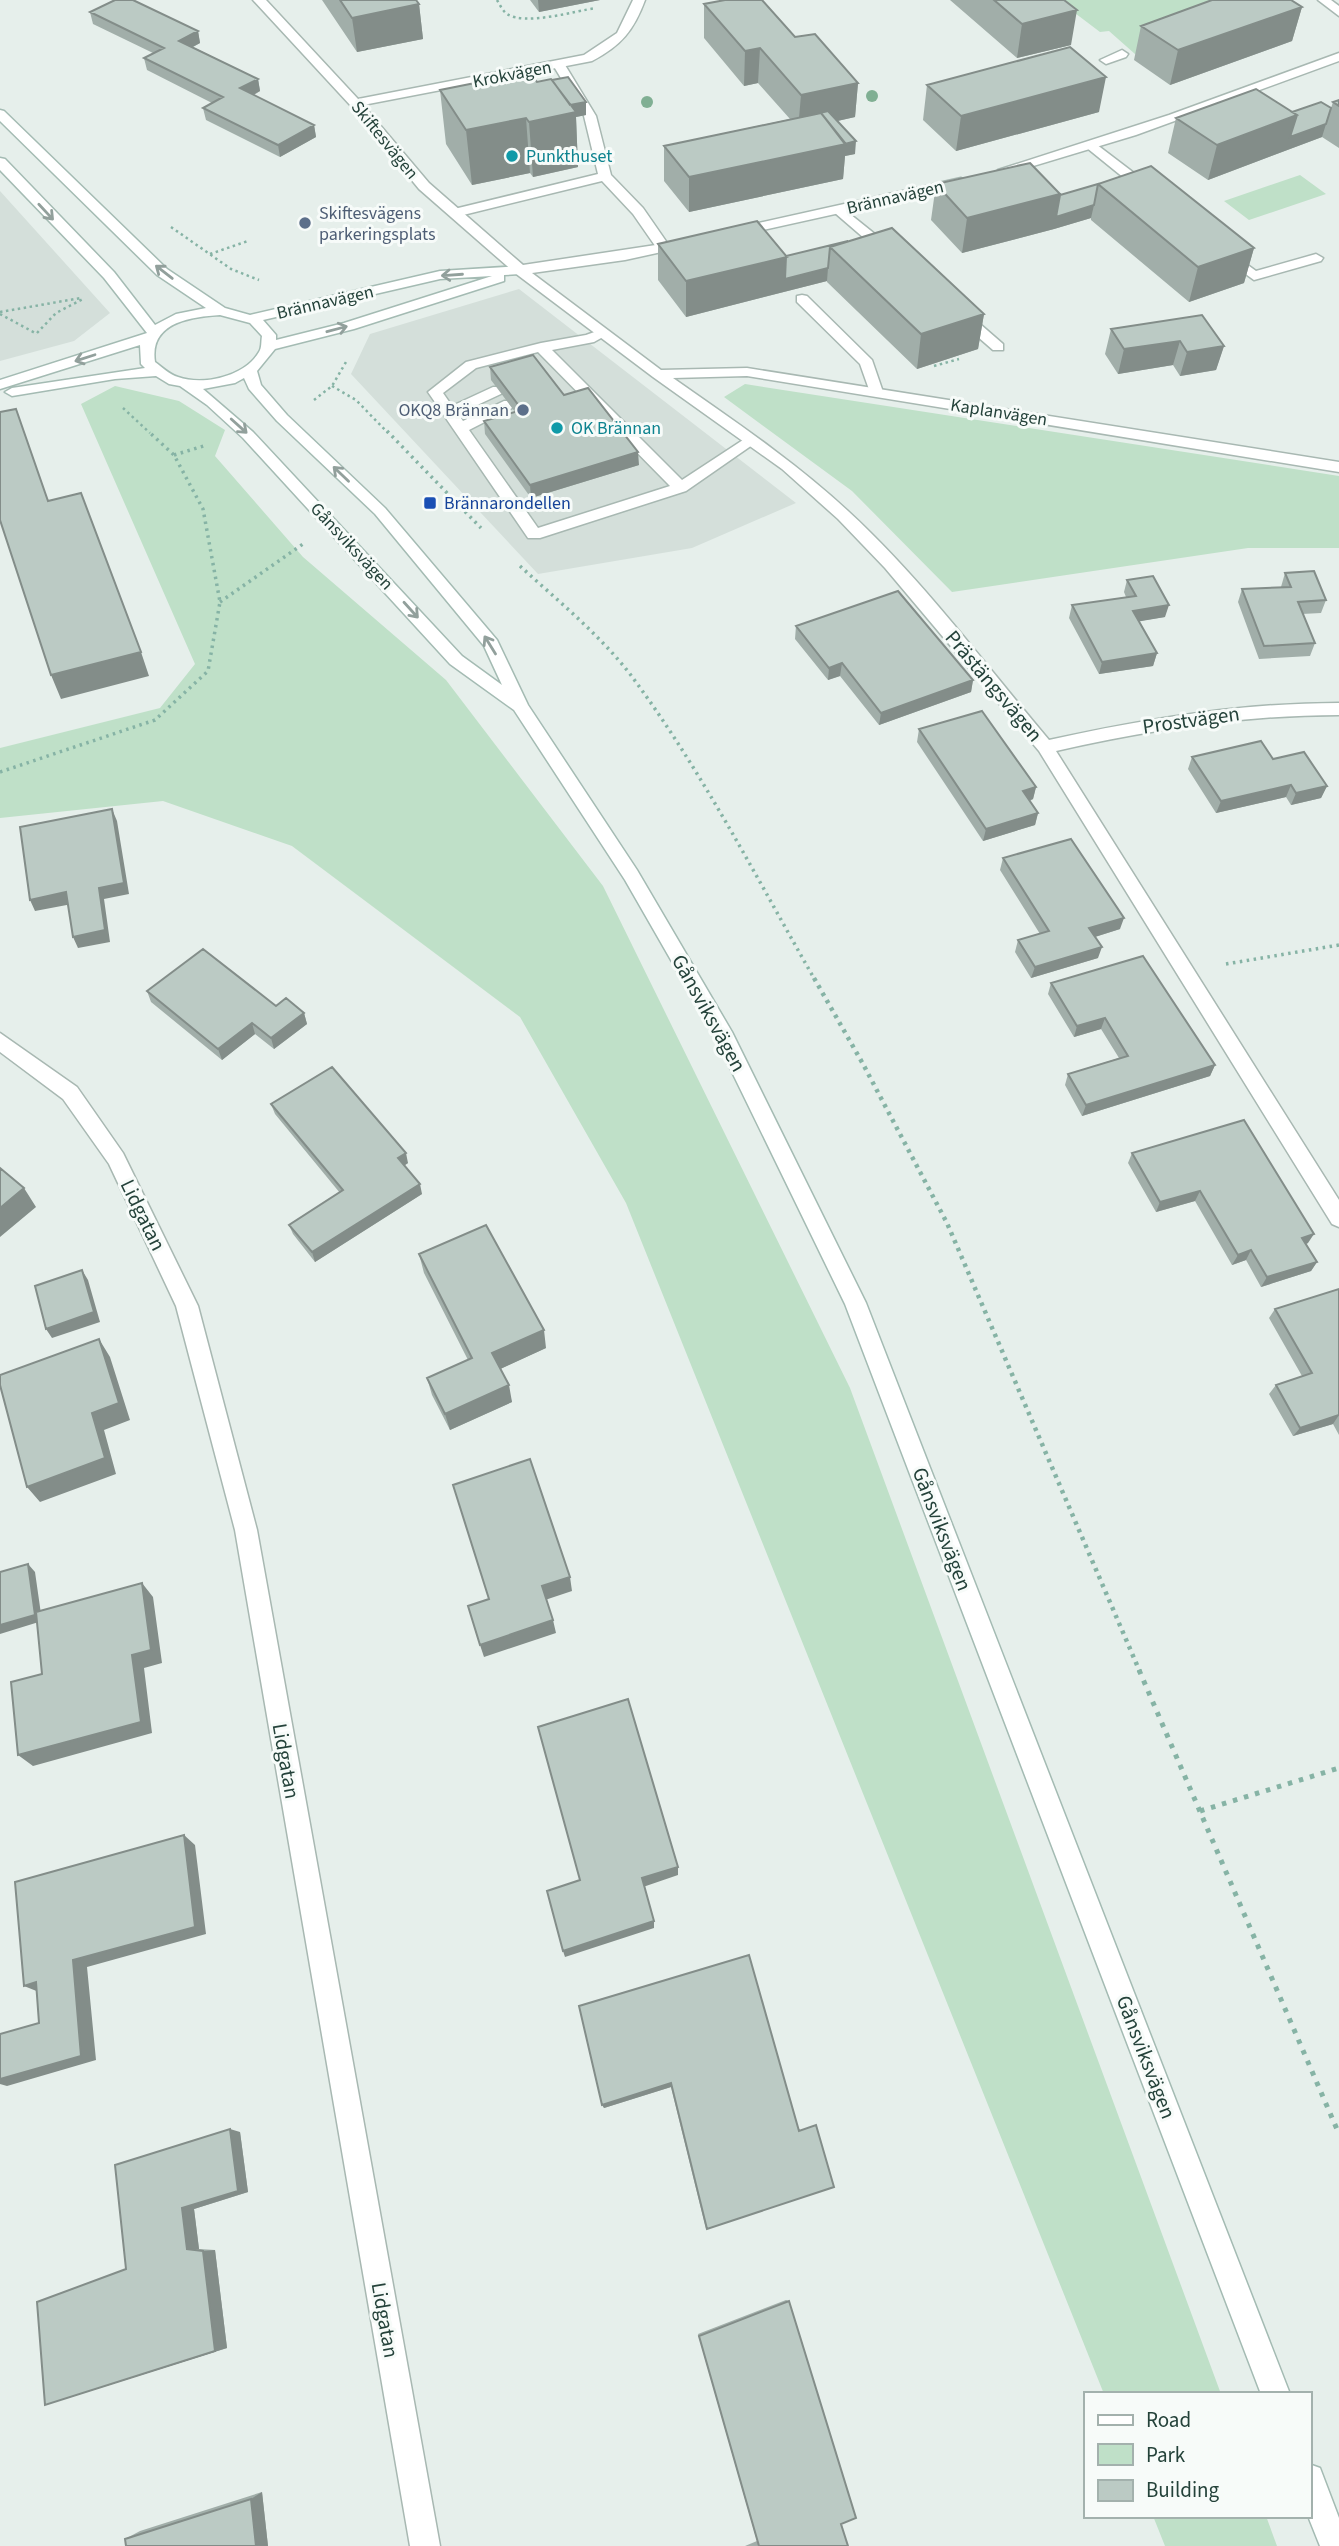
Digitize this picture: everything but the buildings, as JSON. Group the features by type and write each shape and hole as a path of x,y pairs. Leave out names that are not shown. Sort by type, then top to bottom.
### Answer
{"street":[{"name":"Skiftesvägen","path":"259,0 355,103 417,180 520,270"},
{"path":"626,0 637,6"},
{"path":"1324,0 1339,12"},
{"name":"Krokvägen","path":"355,103 449,91 559,65 606,50 630,27 637,6"},
{"path":"1106,60 1122,54"},
{"path":"994,173 1092,145 1339,57"},
{"path":"559,65 590,116 605,176 638,211 663,247"},
{"path":"0,114 162,272 220,311"},
{"path":"1092,145 1157,197"},
{"path":"0,162 109,275 152,335"},
{"path":"455,213 605,176"},
{"name":"Brännavägen","path":"254,318 440,275 520,270 663,247 970,180"},
{"path":"840,210 903,265"},
{"path":"1211,241 1254,276 1316,258"},
{"name":"Brännavägen","path":"271,346 453,295 520,270"},
{"name":"Prästängsvägen","path":"520,270 658,374 787,466 891,564 1045,747 1339,1218"},
{"path":"803,299 867,363 876,392"},
{"path":"945,301 998,347"},
{"path":"0,385 152,335 166,323 183,316 220,311 254,318 270,335 271,346 260,364 250,372 219,383 186,384 155,372 116,375 0,394"},
{"path":"603,332 589,339 541,347 471,365 435,393 534,534 681,488 751,441"},
{"path":"152,335 145,355 155,372"},
{"path":"541,347 681,488"},
{"name":"Gånsviksvägen","path":"250,372 254,386 275,410 380,511 491,644 520,706 631,875 722,1032 855,1303 1275,2392"},
{"name":"Kaplanvägen","path":"658,374 747,372 1339,467"},
{"path":"552,378 573,378"},
{"name":"Gånsviksvägen","path":"186,384 212,402 248,435 456,660 520,706"},
{"path":"449,413 498,390"},
{"path":"564,392 587,392"},
{"path":"460,428 509,404"},
{"name":"Prostvägen","path":"1045,747 1169,720 1215,714 1339,709"},
{"name":"Lidgatan","path":"0,1041 70,1093 116,1159 187,1306 246,1530 425,2546"},
{"path":"1311,2484 1335,2546"}],"path":[{"path":"497,0 504,11 513,17 529,18 603,7"},
{"path":"248,241 211,254 231,269 254,280 266,281"},
{"path":"88,296 55,313 37,333 0,313 88,296"},
{"path":"332,386 356,400 483,530"},
{"path":"0,772 155,720 208,671 220,602 203,509 174,455 116,402"},
{"path":"220,602 303,544 295,534"},
{"path":"513,559 579,620 629,673 696,773 863,1064 947,1223 1148,1696 1339,2134"},
{"path":"1185,971 1339,945"},
{"path":"1200,1811 1339,1768"}],"shaded area":[{"path":"0,191 110,313 74,341 0,361"},
{"path":"519,289 796,503 692,548 538,574 351,374 370,334"}],"green space":[{"path":"1213,0 1240,17 1135,54 1109,31 1100,32 1059,1"},
{"path":"1300,175 1326,194 1249,220 1224,201"},
{"path":"745,384 1339,476 1339,548 1248,548 952,592 852,491 724,397"},
{"path":"115,386 179,401 225,430 215,456 303,557 446,680 603,886 850,1388 1220,2392 1103,2392 626,1203 520,1017 292,846 163,801 0,818 0,748 160,708 195,664 81,404"},
{"path":"1154,2518 1267,2518 1277,2546 1165,2546"}],"place":[{"name":"Punkthuset","path":"512,156"},
{"name":"Skiftesvägens parkeringsplats","path":"305,223"},
{"name":"OKQ8 Brännan","path":"523,410"},
{"name":"OK Brännan","path":"557,428"},
{"name":"Brännarondellen","path":"430,503"}]}
